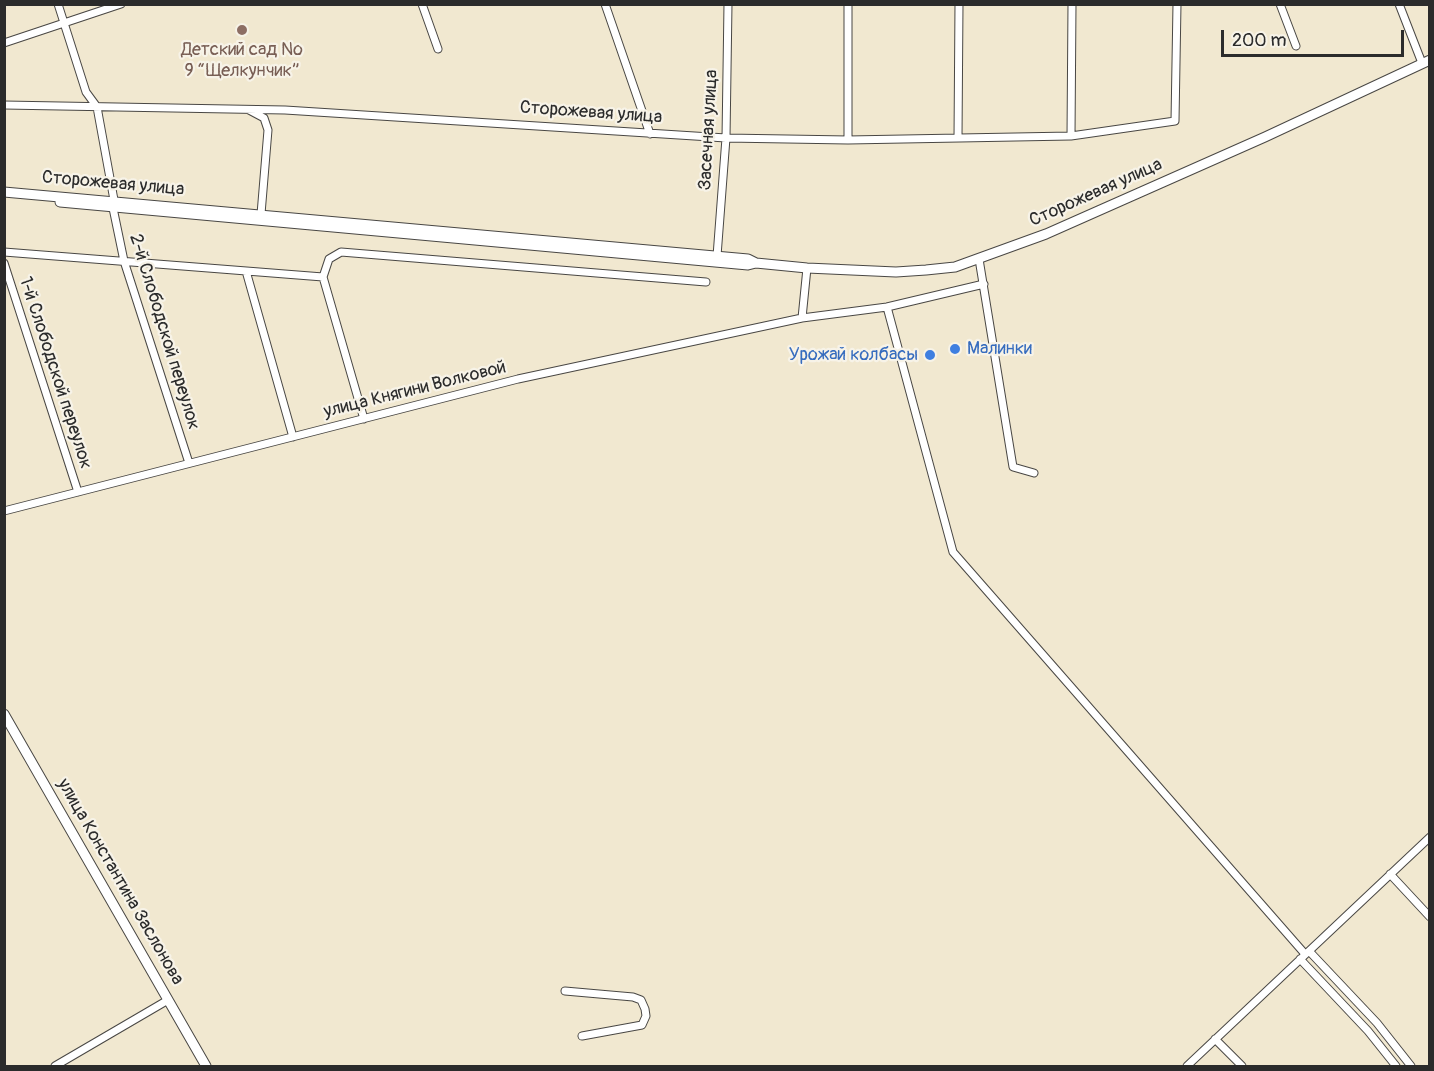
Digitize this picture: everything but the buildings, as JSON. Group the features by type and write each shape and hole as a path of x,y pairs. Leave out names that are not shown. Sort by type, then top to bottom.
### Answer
{"main road":[{"name":"Сторожевая улица","path":"4,192 748,265 756,263 896,272 955,267 1046,234 1265,138 1426,62"},
{"name":"Сторожевая улица","path":"4,197 261,214 748,259 756,263"},
{"name":"улица Константина Заслонова","path":"4,714 206,1066"}],"street":[{"name":"2-й Слободской переулок","path":"58,4 86,92 97,107 124,261 189,464"},
{"path":"4,43 121,4"},
{"path":"422,4 438,49"},
{"path":"605,4 650,134"},
{"name":"Засечная улица","path":"717,256 726,138 728,4"},
{"path":"848,4 848,140"},
{"path":"958,138 959,4"},
{"path":"1071,136 1072,4"},
{"name":"Сторожевая улица","path":"4,105 248,109 726,138 848,140 1071,136 1175,121 1177,4"},
{"path":"1280,4 1296,46"},
{"path":"1399,4 1426,62"},
{"path":"248,109 264,118 268,130 261,214"},
{"path":"4,252 323,277"},
{"path":"364,418 323,277 329,259 341,252 706,282"},
{"path":"979,259 1013,467 1034,473"},
{"name":"1-й Слободской переулок","path":"4,263 78,492"},
{"path":"802,318 807,268"},
{"path":"246,271 293,437"},
{"name":"улица Княгини Волковой","path":"4,510 518,379 802,318 887,307 984,284"},
{"path":"887,307 953,552 1305,954 1396,1066"},
{"path":"1187,1066 1430,837"},
{"path":"1390,874 1430,917"},
{"path":"1305,954 1377,1023 1411,1066"},
{"path":"565,991 633,997 640,1000 645,1009 646,1016 642,1025 582,1036"},
{"path":"55,1066 168,1000"},
{"path":"1215,1039 1242,1066"}],"place":[{"name":"Детский сад № 9 “Щелкунчик”","path":"242,30"},
{"name":"Малинки","path":"955,349"},
{"name":"Урожай колбасы","path":"930,355"}]}
